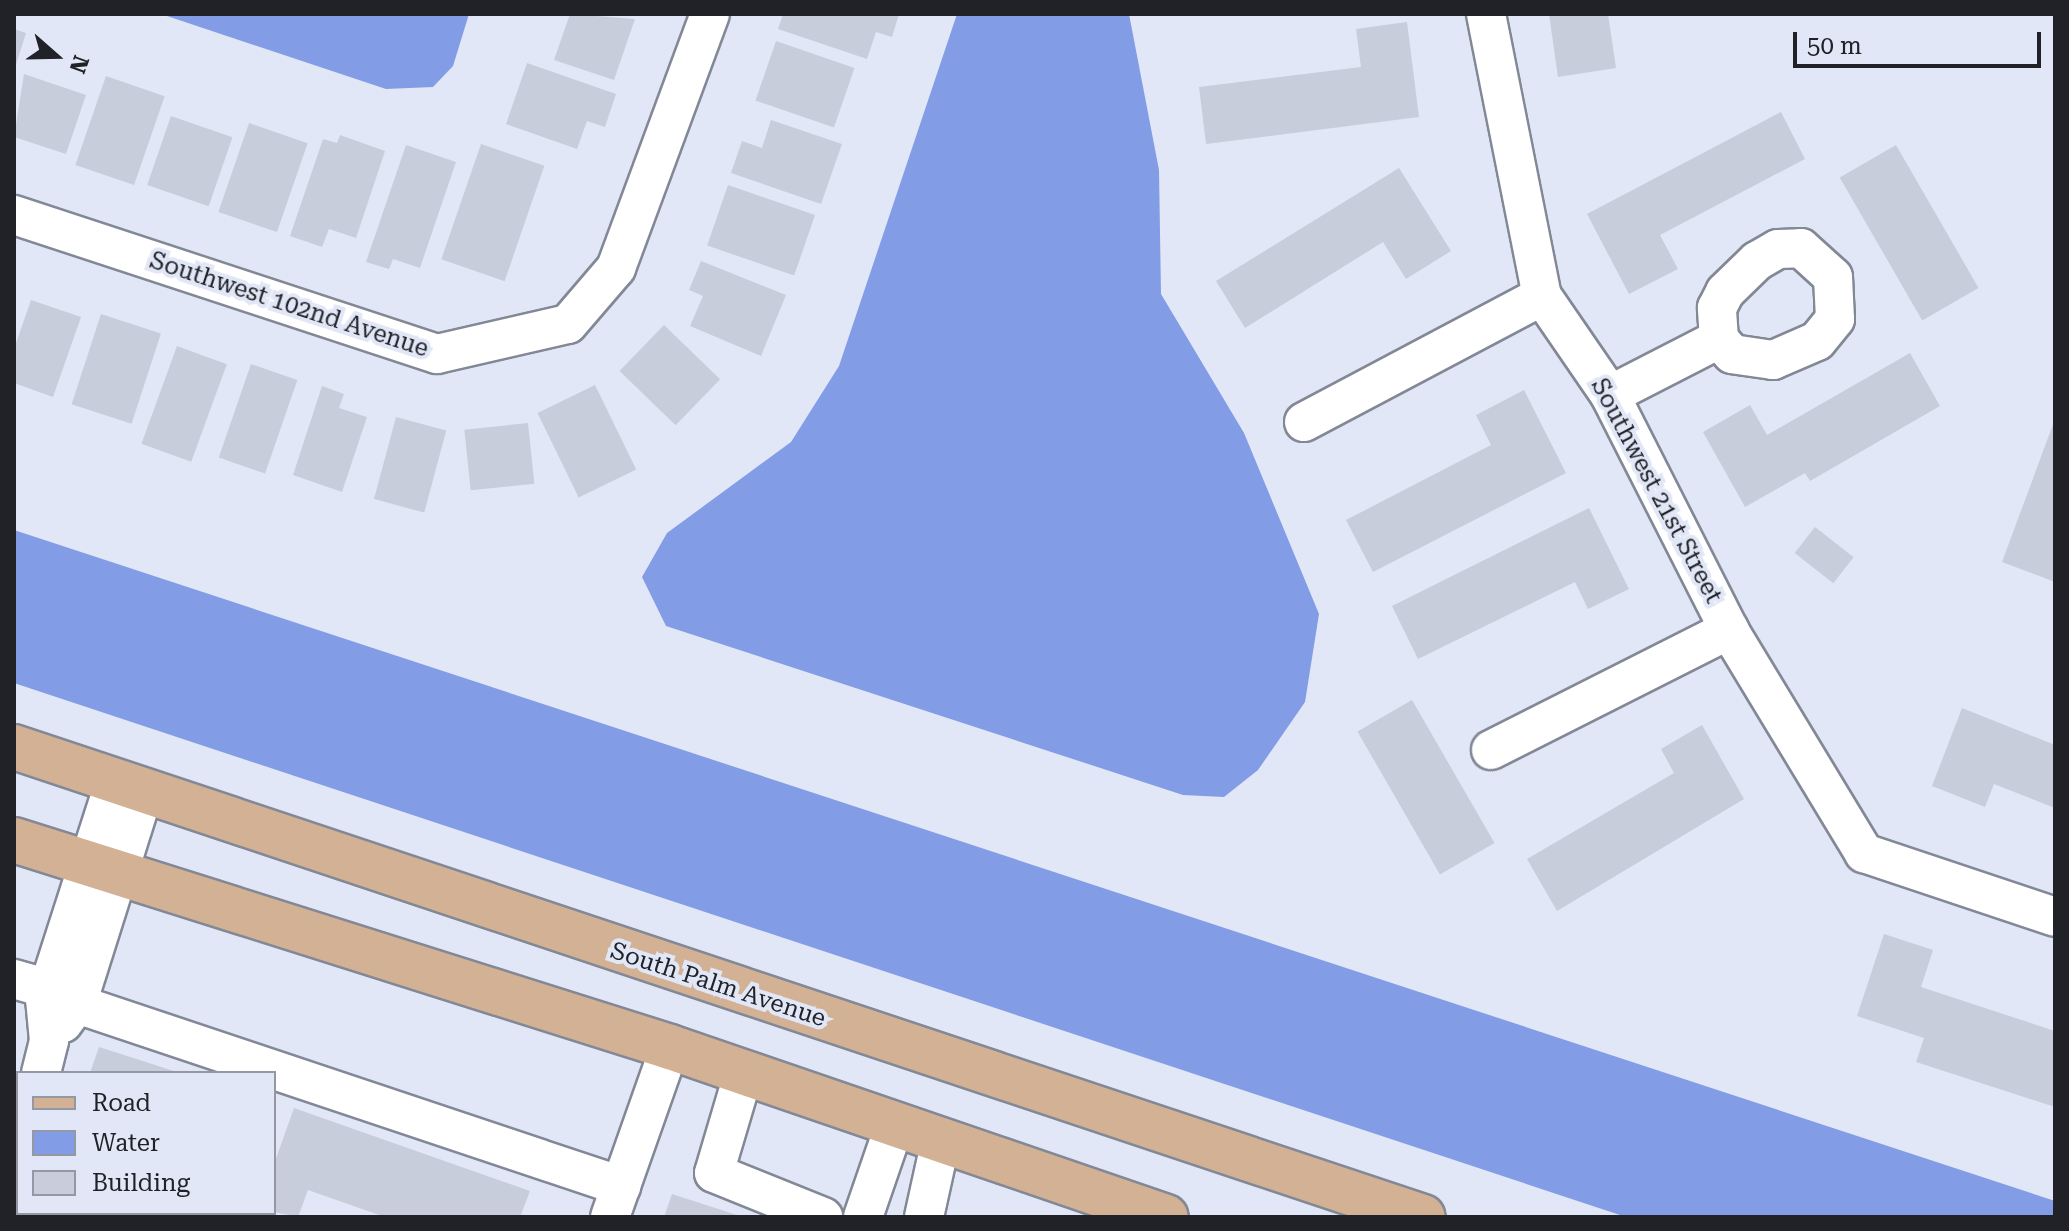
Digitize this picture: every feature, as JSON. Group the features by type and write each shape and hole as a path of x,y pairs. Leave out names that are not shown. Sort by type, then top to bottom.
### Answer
{"main road":[{"name":"South Palm Avenue","path":"14,747 1423,1217"},
{"path":"14,840 101,870 670,1047 941,1140 1099,1206 1166,1217"}],"street":[{"name":"Southwest 102nd Avenue","path":"14,215 437,354 568,324 616,268 710,14"},
{"name":"Southwest 21st Street","path":"1486,14 1542,296 1610,395 1729,630 1864,853 2055,917"},
{"path":"1304,422 1542,296"},
{"path":"1610,395 1719,339"},
{"path":"1491,750 1729,630"},
{"path":"45,1057 46,991 101,870 129,786"},
{"path":"46,991 263,1071"},
{"path":"276,1076 615,1201 670,1047"},
{"path":"744,1072 714,1173 823,1217"},
{"path":"863,1217 895,1124"},
{"path":"924,1217 941,1140"}],"water":[{"path":"161,14 469,14 453,66 433,87 386,89"},
{"path":"957,14 1129,14 1159,170 1161,294 1244,433 1319,614 1305,702 1258,770 1224,797 1183,795 666,626 642,577 667,533 791,442 839,366"},
{"path":"14,530 2055,1201 2055,1217 1626,1217 14,683"}],"building":[{"path":"570,14 635,19 614,80 554,60"},
{"path":"783,14 899,14 892,37 876,32 867,59 778,29"},
{"path":"1549,14 1608,14 1616,68 1558,77"},
{"path":"1407,22 1419,117 1206,144 1199,87 1361,67 1356,29"},
{"path":"14,29 26,33 15,68 14,67"},
{"path":"776,41 854,68 834,128 755,101"},
{"path":"527,63 616,94 605,127 587,121 577,149 506,124"},
{"path":"24,74 86,95 66,154 14,137"},
{"path":"106,76 165,96 134,185 75,165"},
{"path":"1781,112 1805,159 1660,235 1678,269 1629,294 1587,214"},
{"path":"171,116 232,137 209,206 147,185"},
{"path":"771,120 842,144 821,204 731,173 742,141 762,148"},
{"path":"249,123 308,143 277,232 218,212"},
{"path":"340,135 385,151 356,238 329,229 322,247 290,236 323,139 337,143"},
{"path":"481,144 544,166 505,281 441,259"},
{"path":"406,145 456,162 420,268 393,259 389,269 366,262"},
{"path":"1896,145 1978,288 1922,320 1840,178"},
{"path":"1399,168 1451,251 1406,279 1383,242 1245,328 1216,281"},
{"path":"728,185 815,215 794,275 707,246"},
{"path":"701,261 786,295 761,356 690,326 703,296 689,290"},
{"path":"31,300 81,317 53,397 14,383 14,349"},
{"path":"101,314 161,333 132,424 72,404"},
{"path":"664,325 720,379 676,425 620,371"},
{"path":"177,346 227,364 191,462 141,444"},
{"path":"1910,353 1940,406 1810,481 1805,473 1745,507 1703,432 1750,405 1767,435"},
{"path":"251,364 297,380 265,474 219,458"},
{"path":"595,385 636,469 579,498 537,413"},
{"path":"322,386 344,394 339,408 367,417 342,492 293,475"},
{"path":"1524,390 1566,473 1373,572 1346,520 1491,445 1476,415"},
{"path":"396,417 446,430 424,513 374,499"},
{"path":"2055,419 2055,582 2002,562"},
{"path":"528,423 534,484 471,490 464,430"},
{"path":"1589,508 1629,589 1588,609 1575,582 1418,659 1392,606"},
{"path":"1815,527 1854,557 1833,583 1795,553"},
{"path":"1412,700 1495,843 1440,874 1357,732"},
{"path":"1962,708 2055,745 2055,808 1994,784 1985,807 1932,786"},
{"path":"1702,725 1744,799 1557,911 1527,859 1674,773 1661,749"},
{"path":"1884,934 1933,950 1921,987 2055,1031 2055,1107 1916,1062 1924,1038 1857,1016"},
{"path":"99,1047 174,1071 91,1071"},
{"path":"294,1108 530,1191 520,1217 385,1217 308,1190 298,1217 276,1212 276,1158"},
{"path":"672,1194 740,1216 740,1217 664,1217"}]}
